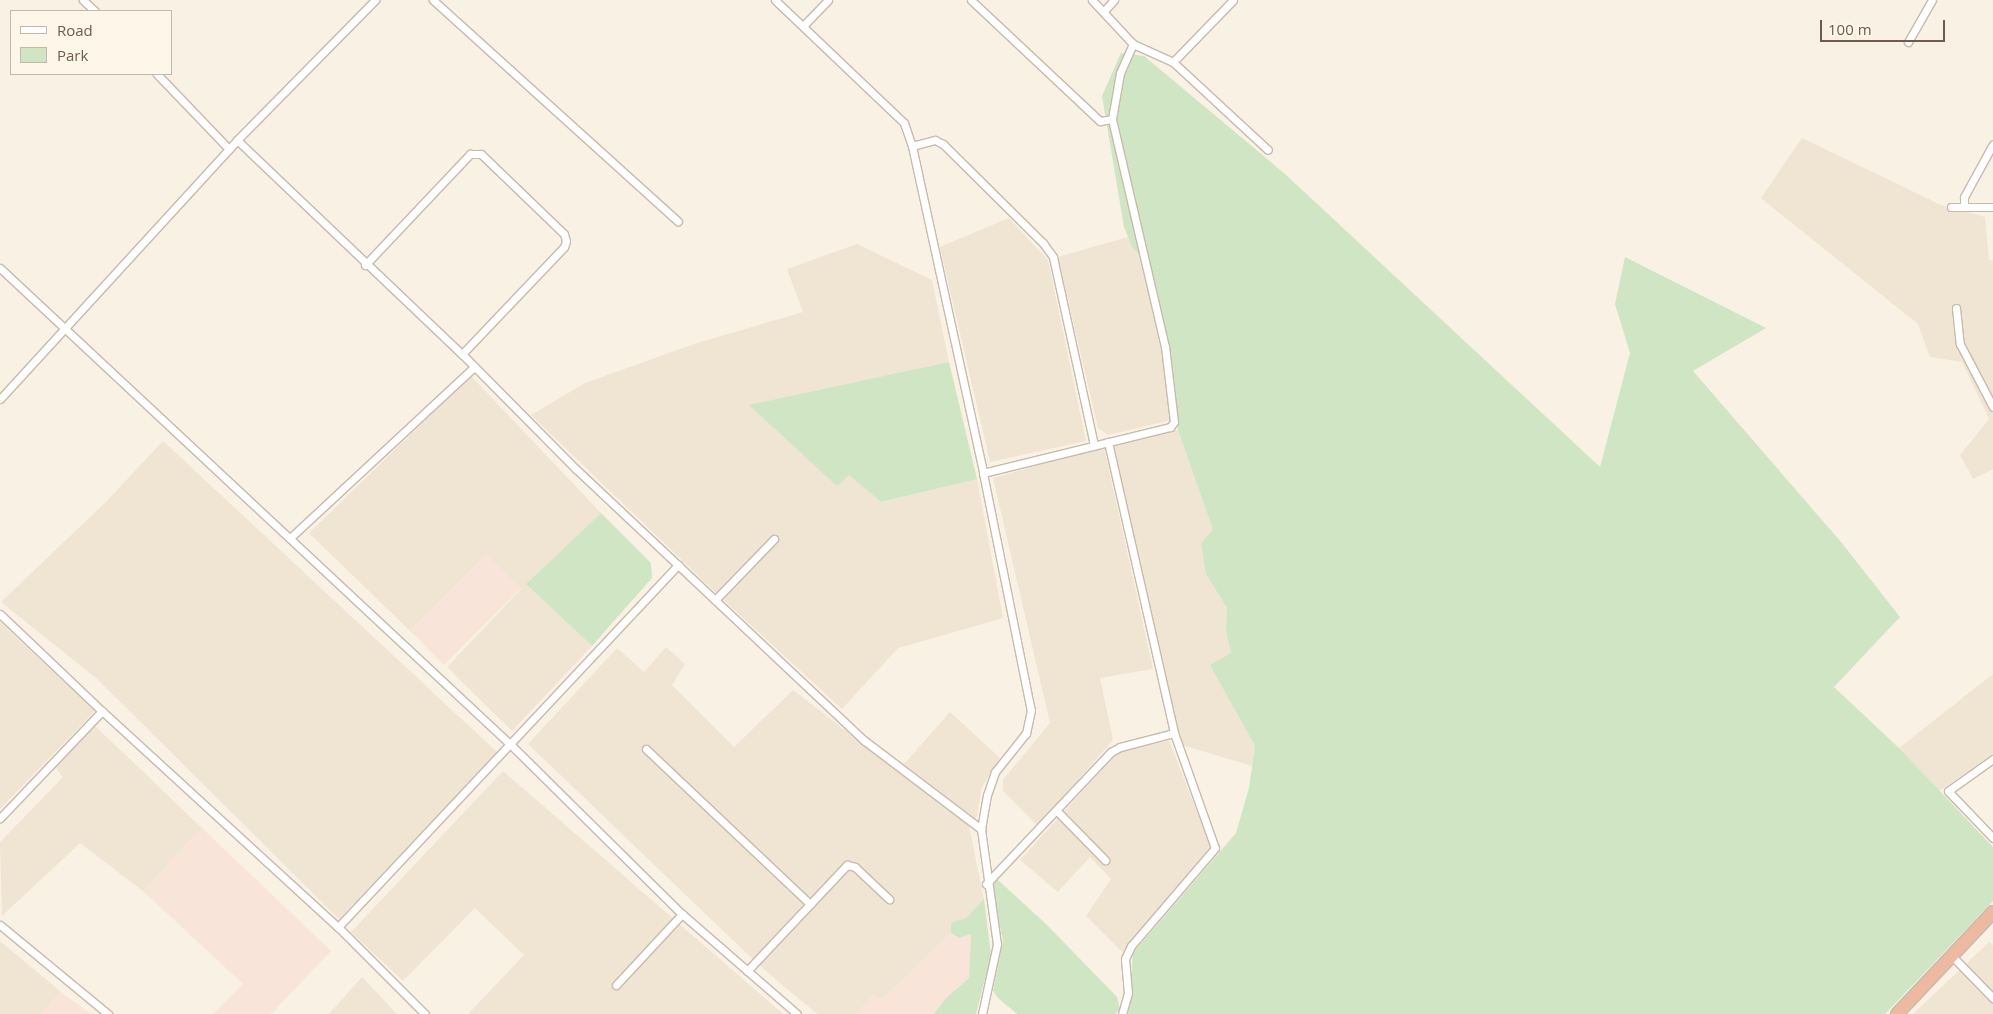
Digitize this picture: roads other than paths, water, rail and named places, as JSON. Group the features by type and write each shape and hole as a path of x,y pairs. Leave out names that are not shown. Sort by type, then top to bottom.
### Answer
{"highway":[{"path":"1897,1014 1993,912"}],"street":[{"path":"83,0 94,10"},
{"path":"0,399 237,140 375,0"},
{"path":"433,0 678,221"},
{"path":"775,0 900,117 912,146 983,472 1031,721 1026,733 990,783 981,829 986,884 997,944 982,1014"},
{"path":"803,26 828,0"},
{"path":"971,0 1100,121 1112,119"},
{"path":"1092,0 1133,44 1174,62 1268,150"},
{"path":"1104,11 1114,0"},
{"path":"1174,62 1233,0"},
{"path":"1908,42 1932,0"},
{"path":"983,472 1170,427 1174,422 1165,347 1112,119 1120,74 1133,44"},
{"path":"158,75 230,149"},
{"path":"237,140 365,265 462,354 473,368 678,565 865,741 981,829"},
{"path":"912,146 934,140 942,144 1044,243 1053,257 1094,445"},
{"path":"1964,206 1964,197 1993,144"},
{"path":"365,265 470,154 481,154 564,234 566,241 564,247 462,354"},
{"path":"1951,207 1993,207"},
{"path":"0,268 511,745 682,914 797,1014"},
{"path":"1956,308 1960,344 1993,407"},
{"path":"290,538 473,368"},
{"path":"1108,442 1174,733 1215,848 1131,946 1125,958 1128,993 1122,1014"},
{"path":"716,600 774,539"},
{"path":"338,927 511,745 678,565"},
{"path":"0,614 102,711 338,927 424,1014"},
{"path":"0,818 102,711"},
{"path":"986,884 1116,749 1174,733"},
{"path":"646,750 810,904"},
{"path":"1993,759 1948,791 1993,838"},
{"path":"1057,811 1105,860"},
{"path":"747,971 847,865 855,867 889,899"},
{"path":"616,984 682,914"},
{"path":"0,924 108,1014"},
{"path":"1952,956 1993,998"}]}
